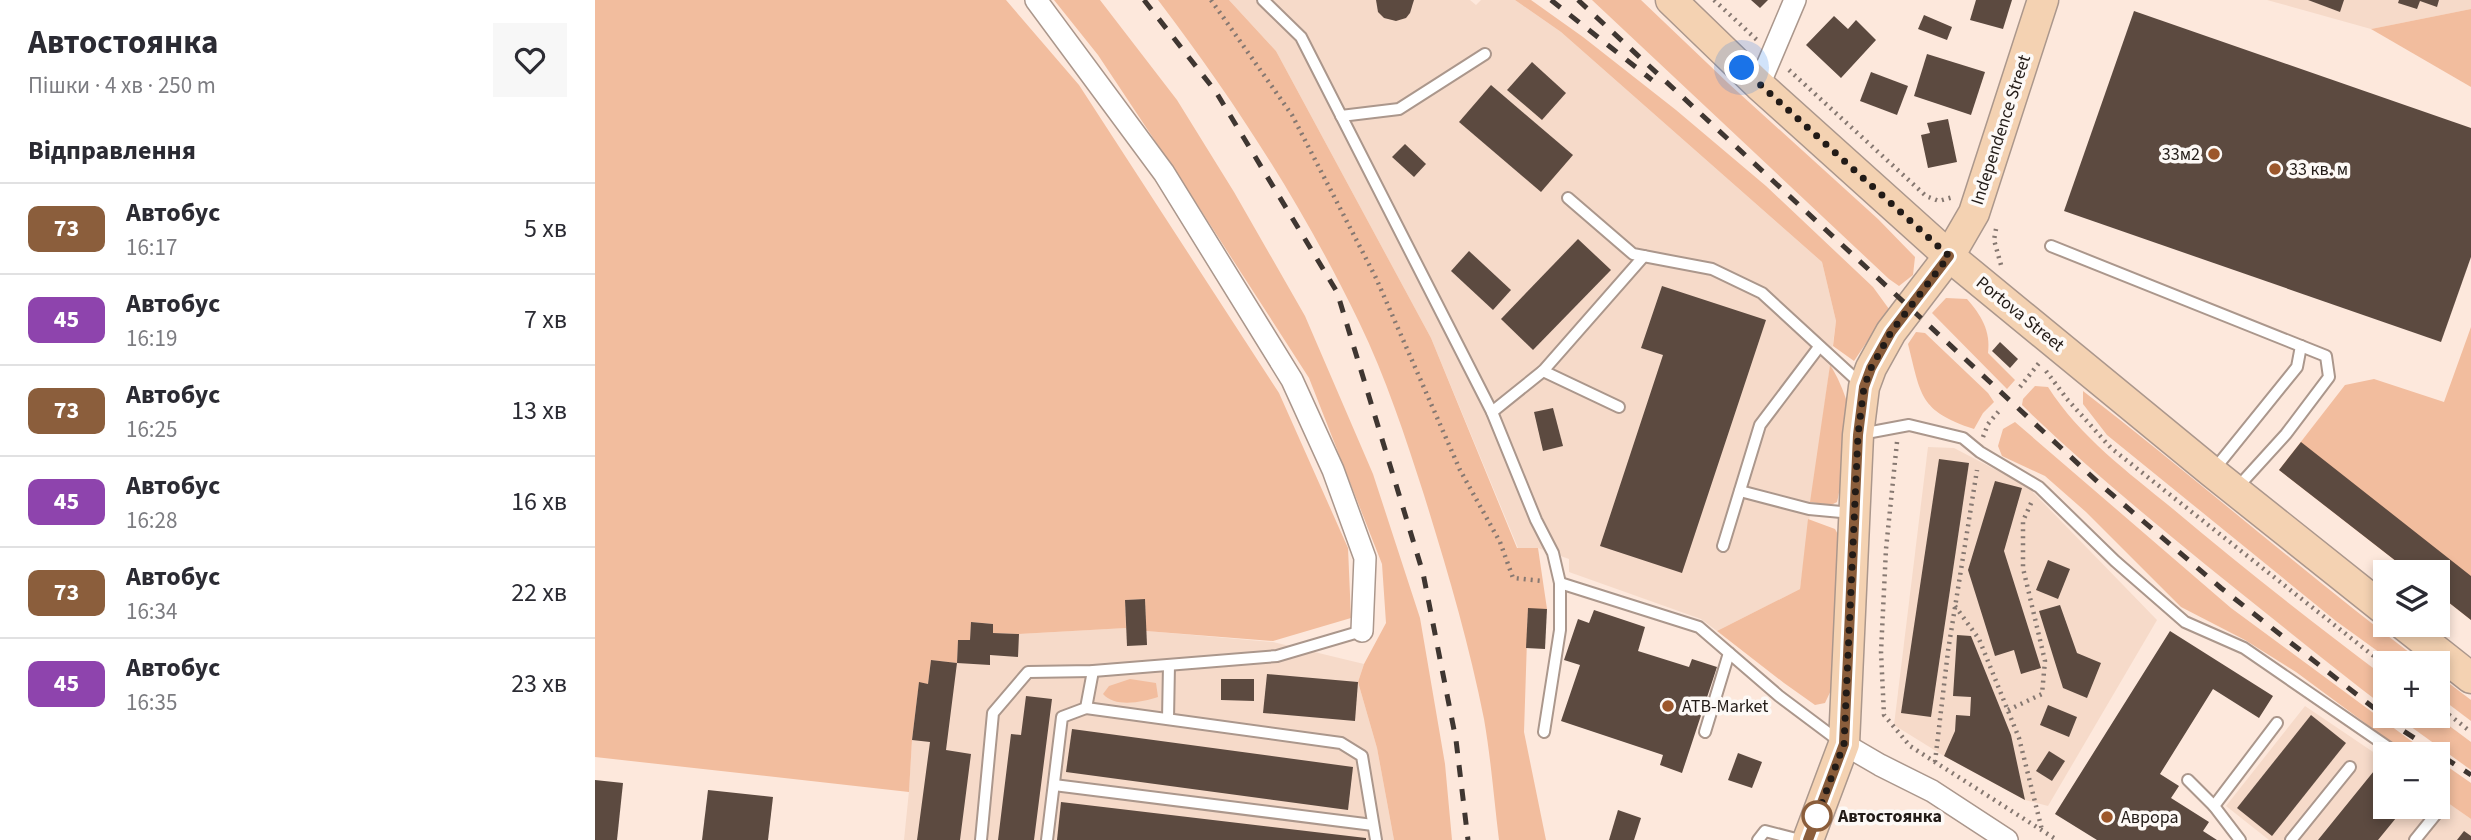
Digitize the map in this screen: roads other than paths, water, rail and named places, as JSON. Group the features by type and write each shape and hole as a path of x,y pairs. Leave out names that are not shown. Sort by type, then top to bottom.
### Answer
{"main road":[{"name":"Portova Street","path":"1671,0 1759,85 1949,256 2373,600"},
{"name":"Independence Street","path":"1808,840 1844,744 1858,435 1864,387 1891,332 1949,256 1975,213 2043,0"},
{"path":"2419,637 2471,678"}],"street":[{"path":"1036,0 1164,173 1292,380 1333,470 1365,558 1362,631"},
{"path":"1759,85 1795,0"},
{"path":"1844,744 1932,791 2007,840"}],"lane":[{"path":"1263,0 1301,37 1492,412 1536,520 1553,553 1560,583 1560,630 1544,732"},
{"path":"1341,116 1399,109 1485,54"},
{"path":"1568,198 1633,254 1712,270 1762,293 1864,387"},
{"path":"2051,246 2326,356 2329,377 2285,434 2223,481"},
{"path":"1492,412 1543,371 1644,256"},
{"path":"2223,481 2297,367 2301,346"},
{"path":"1723,546 1760,425 1819,347"},
{"path":"1543,371 1619,407"},
{"path":"1858,435 1909,425 1963,438 1980,452 2039,487 2115,561 2185,622 2244,648 2381,742"},
{"path":"1740,491 1809,509 1855,513"},
{"path":"1560,583 1699,628 1779,696 1844,744"},
{"path":"981,840 993,713 1028,672 1093,671 1277,656 1362,631"},
{"path":"1705,732 1729,653"},
{"path":"1168,719 1169,665"},
{"path":"1086,708 1093,671"},
{"path":"1047,840 1062,718 1086,708 1341,743 1362,756 1375,840"},
{"path":"2214,806 2277,723"},
{"path":"2291,840 2350,767"},
{"path":"2188,780 2214,806 2240,840"},
{"path":"1054,785 1373,825"},
{"path":"2414,840 2432,819"},
{"path":"1758,840 1765,831 1800,840"}],"railway":[{"path":"1144,0 1216,92 1337,292 1423,573 1456,740 1468,840"},
{"path":"1551,0 1652,80"},
{"path":"1578,0 2101,485 2221,588 2402,730 2471,775"}],"place":[{"name":"33м2","path":"2214,154"},
{"name":"33 кв. м","path":"2275,169"},
{"name":"ATB-Market","path":"1668,706"},
{"name":"Автостоянка","path":"1817,816"},
{"name":"Аврора","path":"2107,817"}]}
